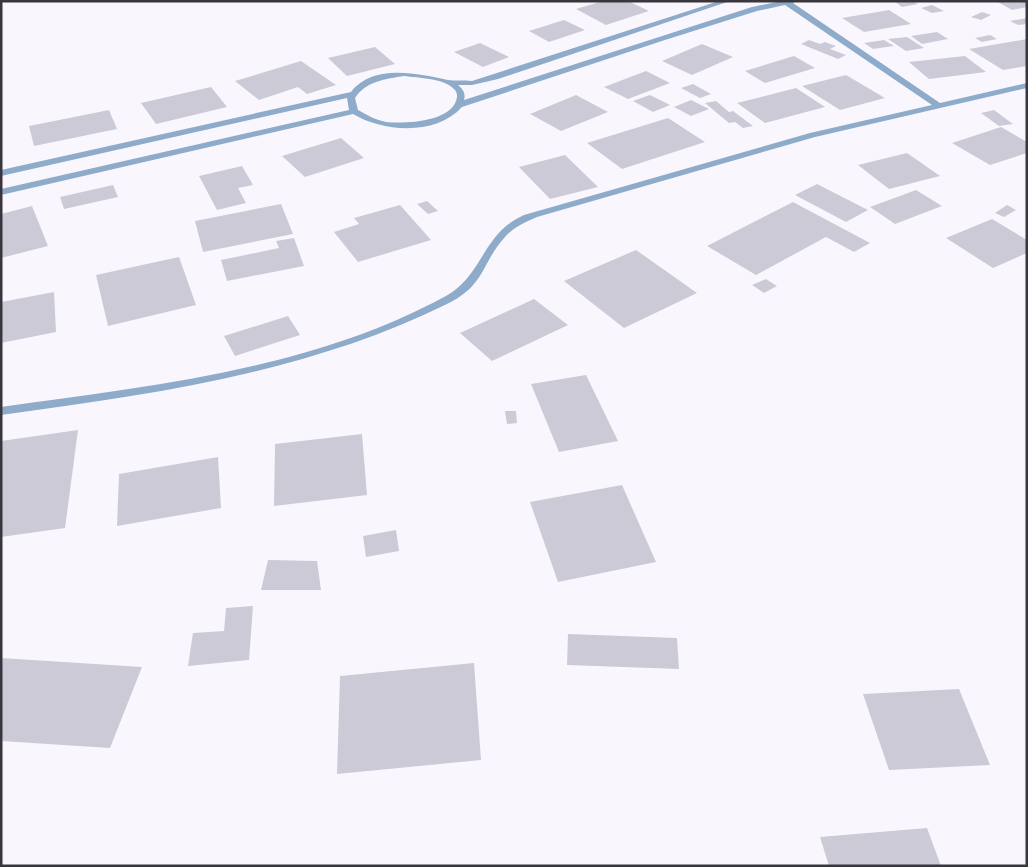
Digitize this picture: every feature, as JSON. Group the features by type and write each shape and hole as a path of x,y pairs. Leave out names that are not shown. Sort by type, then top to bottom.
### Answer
{"street":[{"path":"1,173 353,94 361,87 388,76 421,75 449,82 472,84 726,1"},
{"path":"353,94 350,103 354,111 365,118 380,123 418,124 436,120 450,113 459,105 662,38 770,3 789,2 938,104"},
{"path":"642,28 662,38"},
{"path":"617,36 636,47"},
{"path":"449,82 458,89 461,97 459,105"},
{"path":"1,411 188,384 286,361 361,339 410,319 452,298 476,277 489,250 503,233 522,219 592,196 813,135 938,104 1027,86"},
{"path":"1,192 130,164 354,111"},
{"path":"169,135 179,152"},
{"path":"120,146 130,164"}],"building":[{"path":"603,1 628,1 649,11 606,25 576,9"},
{"path":"894,1 913,1 918,4 902,7"},
{"path":"996,1 1027,1 1027,7 1012,10"},
{"path":"932,5 944,11 932,13 921,8"},
{"path":"889,10 911,24 864,32 842,18"},
{"path":"982,12 991,15 981,20 971,17"},
{"path":"1027,18 1027,24 1018,25 1010,21"},
{"path":"564,20 585,30 549,42 529,31"},
{"path":"937,32 948,39 922,44 911,36"},
{"path":"990,35 997,39 982,42 975,38"},
{"path":"907,37 924,48 906,51 888,39"},
{"path":"1027,39 1027,66 1003,70 969,49"},
{"path":"809,40 820,44 825,42 836,46 830,49 846,55 838,59 801,44"},
{"path":"884,40 894,46 873,49 864,43"},
{"path":"480,43 509,57 483,67 454,52"},
{"path":"702,44 733,57 692,75 662,61"},
{"path":"375,47 395,64 347,76 328,58"},
{"path":"794,56 815,68 765,83 745,71"},
{"path":"965,56 986,72 929,79 909,62"},
{"path":"301,61 336,85 307,94 298,87 259,100 235,81"},
{"path":"646,71 670,83 628,99 604,87"},
{"path":"846,75 885,98 840,110 802,86"},
{"path":"693,84 711,94 700,98 681,88"},
{"path":"211,87 227,107 156,124 141,103"},
{"path":"796,88 825,107 765,123 737,103"},
{"path":"576,95 608,112 561,131 530,114"},
{"path":"650,95 670,105 653,112 633,101"},
{"path":"691,100 709,109 691,116 674,107"},
{"path":"716,101 729,112 733,111 753,126 743,128 735,122 729,123 705,103"},
{"path":"109,110 117,129 34,146 29,126"},
{"path":"994,110 1013,124 999,126 981,113"},
{"path":"668,118 705,142 622,169 587,143"},
{"path":"1001,127 1027,142 1027,153 990,165 952,143"},
{"path":"341,138 364,158 305,177 282,156"},
{"path":"907,153 940,176 889,189 858,165"},
{"path":"565,155 598,187 550,199 519,167"},
{"path":"242,166 253,185 238,188 246,203 217,210 199,176"},
{"path":"817,184 868,210 846,222 795,195"},
{"path":"113,185 118,197 64,209 60,197"},
{"path":"916,190 942,206 895,224 870,207"},
{"path":"427,201 438,211 428,214 417,204"},
{"path":"793,202 870,243 854,252 826,237 756,275 707,246"},
{"path":"281,204 293,234 203,252 195,221"},
{"path":"400,205 431,240 358,262 334,232 359,224 354,218"},
{"path":"1007,205 1016,210 1004,217 995,213"},
{"path":"32,206 48,246 1,258 1,214"},
{"path":"992,219 1027,240 1027,253 993,268 946,238"},
{"path":"294,238 304,266 227,281 221,260 279,248 276,241"},
{"path":"636,250 697,293 624,328 564,281"},
{"path":"179,257 196,305 108,326 96,275"},
{"path":"766,279 777,286 764,293 752,285"},
{"path":"54,292 56,332 1,343 1,302"},
{"path":"534,299 568,325 492,361 460,333"},
{"path":"288,316 300,335 235,356 224,336"},
{"path":"586,375 618,441 559,452 531,384"},
{"path":"505,411 516,411 517,423 507,424"},
{"path":"78,430 65,528 1,537 1,441"},
{"path":"362,434 367,495 274,506 275,444"},
{"path":"218,457 221,508 117,526 119,474"},
{"path":"622,485 656,562 558,582 530,502"},
{"path":"396,530 399,551 366,557 363,536"},
{"path":"268,560 317,561 321,590 261,590"},
{"path":"253,606 249,660 188,666 193,633 224,631 226,608"},
{"path":"568,634 677,638 679,669 567,665"},
{"path":"1,658 142,667 110,748 1,741"},
{"path":"474,663 481,760 337,774 340,676"},
{"path":"959,689 990,765 889,770 863,694"},
{"path":"927,828 941,866 829,866 820,837"}]}
